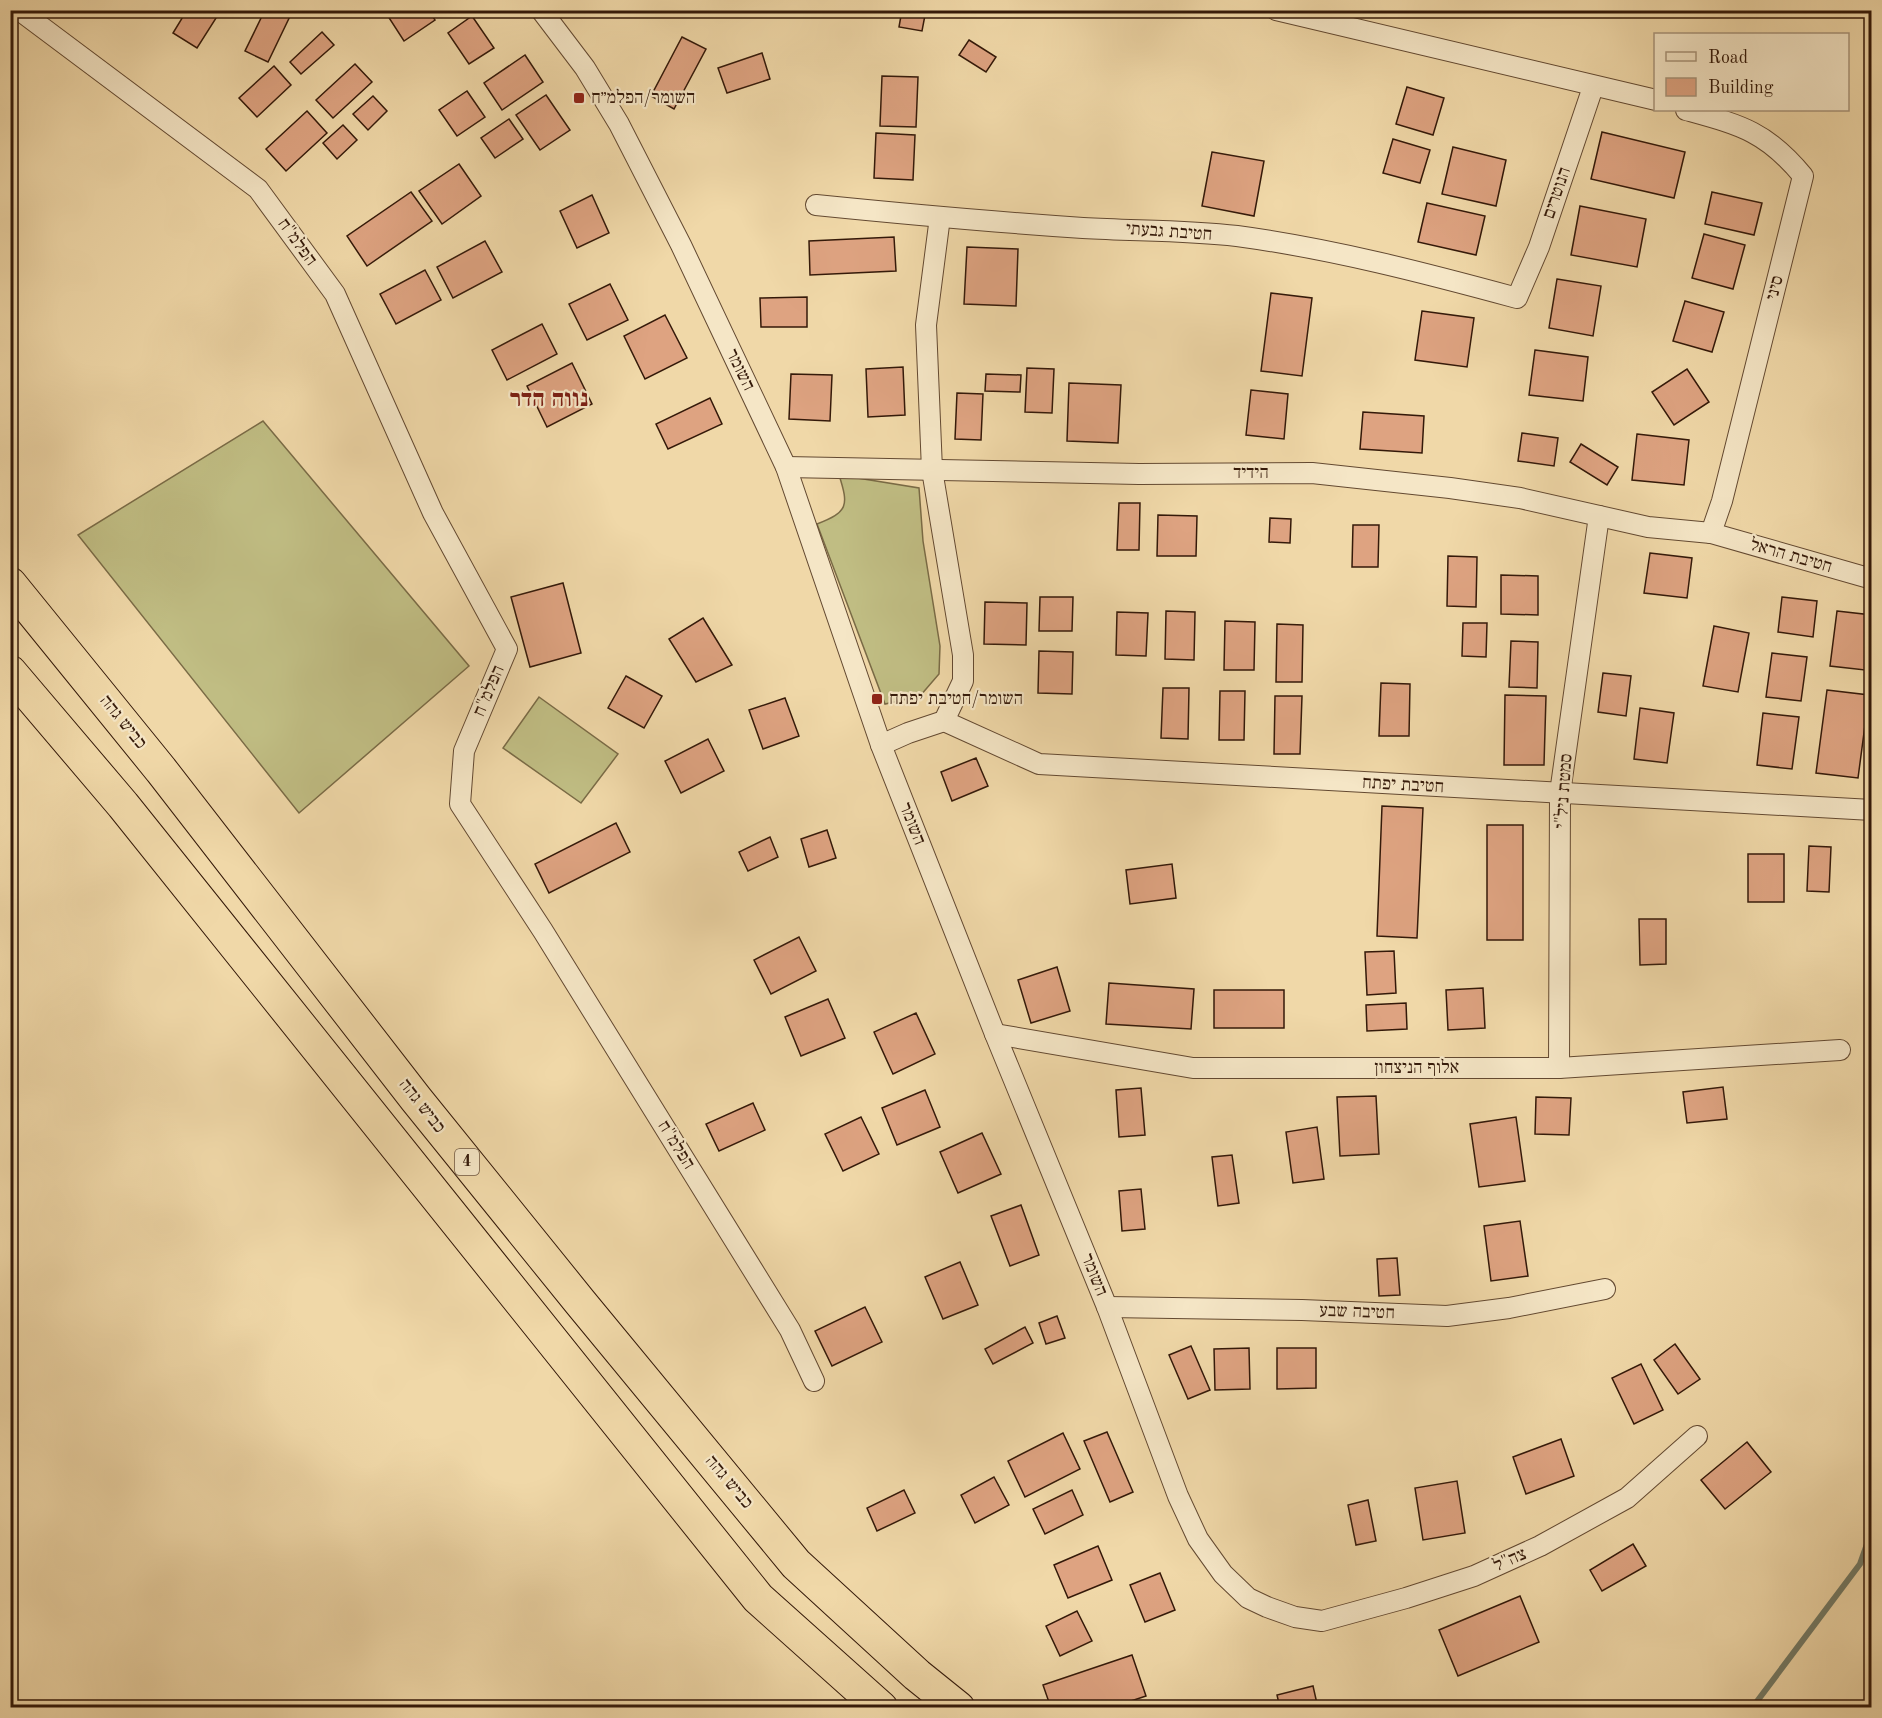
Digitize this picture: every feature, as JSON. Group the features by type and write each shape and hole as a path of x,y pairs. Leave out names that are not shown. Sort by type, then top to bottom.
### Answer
{"highway":[{"name":"כביש גהה","path":"10,584 161,770 416,1099 796,1564 917,1675 958,1707"},
{"path":"10,672 123,805 758,1598 881,1707"}],"street":[{"name":"הפלמ\"ח","path":"19,10 258,189 335,294 433,513 507,649 464,751 460,804 543,931 790,1330 814,1381"},
{"name":"השומר","path":"541,10 585,68 619,124 681,245 786,466 881,745 995,1034 1107,1307 1178,1496 1198,1539 1223,1574 1248,1598 1295,1617"},
{"path":"1276,10 1593,87 1654,100"},
{"name":"הנוטרים","path":"1517,298 1539,247 1593,87"},
{"name":"סיני","path":"1689,111 1744,127 1785,155 1803,176 1722,501 1711,533"},
{"name":"חטיבת גבעתי","path":"816,205 1087,228 1157,229 1238,236 1353,256 1517,298"},
{"path":"881,745 944,721 963,681 963,655 932,470 926,325 940,217"},
{"name":"הידיד","path":"786,466 1139,474 1312,473 1520,498 1648,527 1711,533"},
{"name":"סמטת ניל\"י","path":"1559,1068 1560,793 1599,516"},
{"name":"חטיבת הראל","path":"1711,533 1872,579"},
{"name":"חטיבת יפתח","path":"944,721 1039,764 1872,810"},
{"name":"אלוף הניצחון","path":"995,1034 1193,1068 1559,1068 1840,1050"},
{"name":"חטיבה שבע","path":"1107,1307 1302,1310 1447,1316 1509,1308 1605,1289"},
{"name":"צה\"ל","path":"1295,1617 1322,1622 1474,1576 1540,1546 1627,1498 1697,1437"}],"shaded area":[{"path":"263,421 469,666 299,813 78,535"},
{"path":"839,475 919,488 923,541 940,646 939,674 920,696 885,704 817,524 835,516 843,507 845,501"},
{"path":"539,697 618,754 581,803 503,748"}],"building":[{"path":"187,10 211,10 218,15 197,48 173,33"},
{"path":"265,10 293,10 268,62 245,51"},
{"path":"384,10 429,10 435,20 404,41"},
{"path":"902,10 926,10 922,31 899,27"},
{"path":"472,16 494,48 469,64 448,33"},
{"path":"322,32 334,45 301,74 290,62"},
{"path":"682,37 706,49 674,109 651,96"},
{"path":"969,40 996,57 986,72 959,55"},
{"path":"762,53 770,79 727,93 718,68"},
{"path":"525,55 543,82 502,110 484,83"},
{"path":"355,64 372,82 333,118 316,100"},
{"path":"274,66 291,85 257,117 239,98"},
{"path":"882,76 918,77 916,127 880,126"},
{"path":"1407,87 1444,98 1433,135 1396,124"},
{"path":"467,91 485,117 457,136 439,110"},
{"path":"546,95 570,130 540,150 516,115"},
{"path":"373,96 387,111 368,130 353,114"},
{"path":"307,111 327,133 286,171 266,149"},
{"path":"509,119 523,139 495,158 481,138"},
{"path":"343,125 357,140 337,159 323,143"},
{"path":"1602,132 1685,152 1674,198 1591,179"},
{"path":"876,133 915,135 913,180 874,178"},
{"path":"1393,139 1430,150 1420,183 1383,173"},
{"path":"1453,147 1506,160 1496,206 1442,194"},
{"path":"1212,152 1264,161 1254,216 1202,206"},
{"path":"459,164 481,196 442,224 419,191"},
{"path":"411,192 432,221 367,266 347,236"},
{"path":"1712,192 1762,203 1754,235 1705,224"},
{"path":"592,195 609,233 577,248 560,211"},
{"path":"1427,203 1485,216 1476,255 1418,242"},
{"path":"1580,206 1646,219 1637,267 1571,255"},
{"path":"1704,234 1745,245 1733,289 1692,278"},
{"path":"894,237 896,271 810,275 809,241"},
{"path":"485,241 502,272 453,298 437,267"},
{"path":"967,247 1018,249 1016,306 964,304"},
{"path":"425,270 441,300 396,324 380,294"},
{"path":"1557,279 1601,286 1593,336 1549,328"},
{"path":"610,284 628,320 587,340 569,304"},
{"path":"1271,293 1312,298 1302,376 1261,371"},
{"path":"807,297 807,327 761,327 760,298"},
{"path":"1685,301 1724,312 1712,352 1673,341"},
{"path":"1422,311 1474,318 1467,367 1415,360"},
{"path":"665,315 687,358 645,379 624,336"},
{"path":"542,324 557,354 507,380 492,350"},
{"path":"1535,350 1588,357 1583,401 1529,395"},
{"path":"572,363 592,404 547,427 527,386"},
{"path":"903,367 905,415 868,417 866,369"},
{"path":"1027,368 1054,369 1052,413 1025,412"},
{"path":"1687,369 1709,402 1674,425 1652,392"},
{"path":"791,374 832,375 830,421 789,419"},
{"path":"986,374 1021,375 1020,392 985,391"},
{"path":"1069,383 1121,385 1118,443 1067,441"},
{"path":"1251,390 1288,394 1284,439 1246,435"},
{"path":"957,393 983,394 981,440 955,439"},
{"path":"710,398 722,424 668,449 656,424"},
{"path":"1363,412 1424,416 1422,453 1360,449"},
{"path":"1522,433 1558,438 1554,466 1518,461"},
{"path":"1637,434 1689,440 1684,485 1632,480"},
{"path":"1581,444 1618,467 1607,485 1570,462"},
{"path":"1119,503 1140,503 1139,550 1117,550"},
{"path":"1158,515 1197,516 1196,556 1157,556"},
{"path":"1270,518 1291,519 1290,543 1269,542"},
{"path":"1353,525 1379,525 1378,567 1352,567"},
{"path":"1650,553 1692,558 1687,598 1644,593"},
{"path":"1448,556 1477,557 1476,607 1447,606"},
{"path":"1501,575 1538,576 1538,615 1501,614"},
{"path":"563,583 581,653 530,667 511,597"},
{"path":"1040,597 1073,597 1072,631 1039,631"},
{"path":"1782,597 1817,601 1813,637 1778,632"},
{"path":"985,602 1027,603 1026,645 984,644"},
{"path":"1166,611 1195,612 1194,660 1165,659"},
{"path":"1837,611 1872,615 1865,670 1830,666"},
{"path":"1117,612 1148,613 1146,656 1116,655"},
{"path":"703,618 732,665 696,682 669,639"},
{"path":"1225,621 1255,622 1254,670 1224,670"},
{"path":"1463,623 1487,623 1486,657 1462,656"},
{"path":"1277,624 1303,625 1302,682 1276,682"},
{"path":"1714,626 1749,633 1738,692 1703,686"},
{"path":"1511,641 1538,642 1537,688 1509,687"},
{"path":"1039,651 1073,652 1072,694 1038,693"},
{"path":"1772,653 1807,657 1801,701 1766,697"},
{"path":"1603,673 1631,676 1626,716 1598,712"},
{"path":"626,676 662,696 644,728 608,708"},
{"path":"1381,683 1410,684 1409,736 1379,736"},
{"path":"1163,688 1189,688 1188,739 1161,738"},
{"path":"1827,690 1869,695 1858,778 1816,773"},
{"path":"1220,691 1245,691 1244,740 1219,740"},
{"path":"1505,695 1546,696 1544,765 1504,765"},
{"path":"1275,696 1302,696 1300,754 1274,754"},
{"path":"785,698 799,736 763,749 749,710"},
{"path":"1640,708 1674,713 1667,763 1634,759"},
{"path":"1763,713 1799,717 1792,769 1757,765"},
{"path":"708,739 724,771 681,793 665,761"},
{"path":"976,758 988,786 952,801 941,772"},
{"path":"1382,806 1423,808 1417,938 1377,936"},
{"path":"616,823 630,852 549,893 535,864"},
{"path":"1487,825 1523,825 1523,940 1487,940"},
{"path":"827,830 836,858 809,867 801,839"},
{"path":"770,837 778,857 748,871 739,852"},
{"path":"1809,846 1831,847 1829,892 1807,891"},
{"path":"1748,854 1784,854 1784,902 1748,902"},
{"path":"1172,864 1176,898 1130,904 1126,870"},
{"path":"1639,919 1666,919 1666,964 1640,965"},
{"path":"799,937 816,971 771,994 754,960"},
{"path":"1394,951 1396,993 1367,995 1365,952"},
{"path":"1057,967 1070,1011 1031,1023 1018,980"},
{"path":"1109,983 1194,989 1191,1029 1106,1024"},
{"path":"1483,988 1485,1028 1448,1030 1446,990"},
{"path":"1214,990 1284,990 1284,1028 1214,1028"},
{"path":"828,999 845,1038 801,1056 785,1017"},
{"path":"1406,1003 1407,1029 1367,1031 1366,1005"},
{"path":"916,1013 935,1054 893,1074 874,1032"},
{"path":"1723,1087 1727,1119 1687,1123 1683,1092"},
{"path":"1141,1088 1145,1135 1119,1137 1116,1090"},
{"path":"925,1090 940,1127 897,1145 882,1108"},
{"path":"1376,1096 1379,1154 1340,1156 1337,1097"},
{"path":"1536,1097 1571,1098 1569,1135 1535,1134"},
{"path":"753,1103 765,1130 719,1151 706,1124"},
{"path":"861,1117 879,1154 843,1171 825,1134"},
{"path":"1516,1117 1525,1181 1479,1187 1470,1124"},
{"path":"1317,1127 1324,1179 1293,1183 1286,1132"},
{"path":"982,1133 1001,1174 958,1193 940,1152"},
{"path":"1232,1155 1239,1203 1218,1206 1212,1157"},
{"path":"1141,1189 1145,1229 1122,1231 1119,1191"},
{"path":"1021,1205 1039,1255 1010,1266 991,1216"},
{"path":"1520,1221 1528,1276 1491,1281 1484,1226"},
{"path":"1397,1258 1400,1295 1379,1296 1377,1259"},
{"path":"960,1262 978,1305 943,1319 925,1277"},
{"path":"865,1307 882,1342 832,1366 815,1331"},
{"path":"1057,1316 1065,1338 1046,1344 1039,1323"},
{"path":"1025,1327 1033,1343 993,1364 985,1349"},
{"path":"1675,1344 1700,1379 1678,1394 1654,1360"},
{"path":"1191,1346 1210,1390 1188,1399 1169,1355"},
{"path":"1249,1348 1250,1389 1215,1390 1214,1349"},
{"path":"1277,1348 1316,1348 1316,1388 1277,1389"},
{"path":"1641,1364 1663,1410 1634,1424 1612,1378"},
{"path":"1107,1432 1133,1492 1110,1502 1084,1441"},
{"path":"1063,1433 1080,1469 1025,1497 1008,1461"},
{"path":"1561,1439 1574,1476 1526,1494 1513,1457"},
{"path":"1747,1442 1771,1472 1725,1509 1701,1480"},
{"path":"994,1477 1009,1505 975,1523 961,1495"},
{"path":"1457,1481 1465,1533 1423,1540 1415,1488"},
{"path":"904,1490 915,1513 877,1531 867,1508"},
{"path":"1072,1490 1083,1515 1045,1534 1033,1509"},
{"path":"1368,1500 1376,1541 1356,1545 1348,1505"},
{"path":"1633,1544 1646,1566 1602,1591 1590,1570"},
{"path":"1098,1546 1112,1580 1068,1598 1054,1565"},
{"path":"1160,1573 1175,1610 1145,1622 1130,1585"},
{"path":"1520,1596 1539,1642 1458,1676 1439,1630"},
{"path":"1077,1611 1092,1641 1060,1656 1046,1626"},
{"path":"1132,1655 1146,1696 1110,1708 1051,1708 1043,1685"},
{"path":"1313,1686 1318,1708 1280,1708 1277,1695"}],"waterway":[{"path":"1752,1708 1860,1564 1872,1530"}],"place":[{"name":"השומר/הפלמ״ח","path":"579,98"},
{"name":"השומר/חטיבת יפתח","path":"877,699"}],"district":[{"name":"נווה הדר","path":"549,400"}]}
